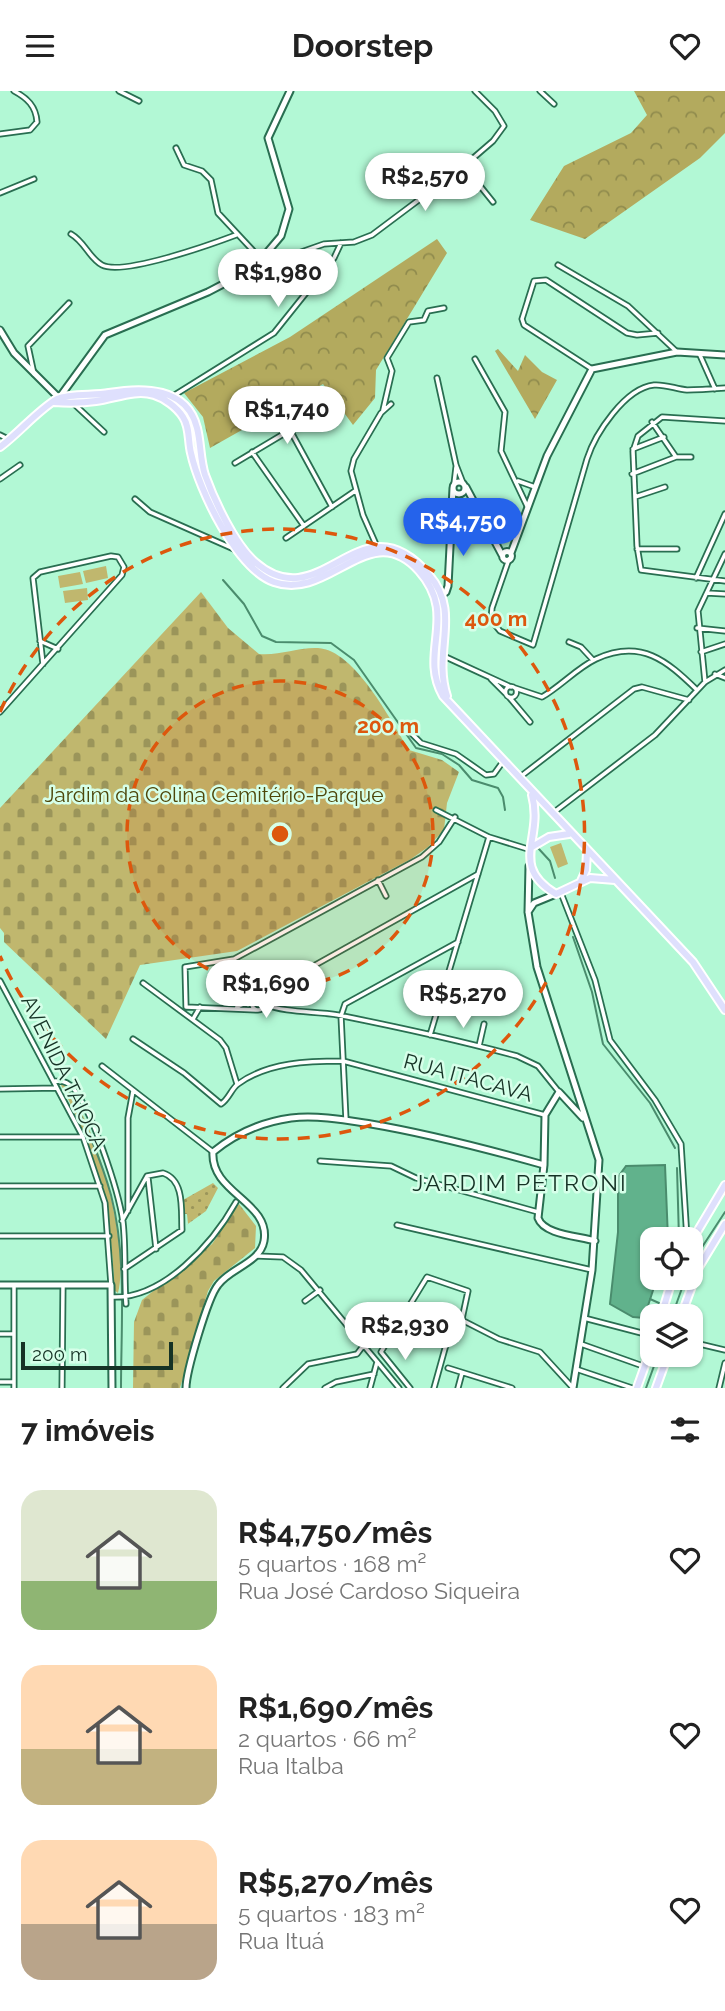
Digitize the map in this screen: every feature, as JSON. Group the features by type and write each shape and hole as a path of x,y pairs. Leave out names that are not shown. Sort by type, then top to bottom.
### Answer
{"main road":[{"path":"0,447 56,400 135,388 158,393 172,397 195,423 205,475 239,544 255,563 277,575 302,579 388,545 408,554 433,580 446,612 438,653 440,675 448,702 693,963 725,1010"},
{"path":"56,400 72,403 158,393 186,422 194,464 236,550 252,569 265,578 297,586 316,581 378,549"},
{"path":"531,793 536,813 529,866 539,883 559,893 580,882 601,877 615,880"},
{"path":"531,848 549,837 571,835"},
{"path":"580,882 586,870 587,852"},
{"path":"700,1227 725,1185"},
{"path":"685,1304 699,1267 725,1224"},
{"path":"635,1388 645,1367"},
{"path":"656,1388 664,1367"}],"street":[{"path":"0,134 24,132 35,127 34,108 14,91"},
{"path":"119,91 139,101"},
{"path":"254,268 281,236 289,209 268,138 290,91"},
{"path":"0,330 14,353 56,400 105,335 208,292 254,268 324,244 341,243 372,235 464,166 493,141 504,126 495,111 475,91"},
{"path":"540,91 554,104"},
{"path":"176,148 184,165 202,171 211,180 218,213 260,258"},
{"path":"464,166 493,202"},
{"path":"0,193 34,179"},
{"path":"71,234 84,243 101,264 116,268 169,257 236,235"},
{"path":"172,397 274,333 334,258 341,243"},
{"path":"558,265 628,306 677,352"},
{"path":"658,333 626,333 546,280 534,281 523,319 524,325 592,369 677,352 725,355"},
{"path":"34,374 29,346 69,303"},
{"path":"378,549 355,491 351,465 387,403 392,371 387,358 393,345 409,322 424,320 428,311 444,307"},
{"path":"699,353 715,389"},
{"path":"475,359 505,412 501,450 528,508"},
{"path":"592,369 547,456 492,608 491,620 496,628 533,645 587,459 599,431 630,398 645,387 659,385 687,390 725,388"},
{"path":"437,378 456,465 464,485 502,555 506,551 510,556"},
{"path":"72,403 104,432"},
{"path":"382,412 391,404"},
{"path":"235,463 327,408"},
{"path":"725,421 667,416 652,422 638,436 633,449 632,474 637,549 643,572 712,581 725,580"},
{"path":"652,422 665,437 676,457"},
{"path":"290,430 332,507"},
{"path":"0,435 10,440"},
{"path":"633,449 665,437"},
{"path":"252,452 304,526"},
{"path":"632,474 676,457 691,457"},
{"path":"0,479 20,465"},
{"path":"440,597 448,586 456,465"},
{"path":"514,478 524,486 535,487"},
{"path":"453,486 464,485"},
{"path":"452,508 464,485"},
{"path":"453,486 476,505"},
{"path":"635,497 665,487"},
{"path":"286,538 355,491"},
{"path":"135,499 150,512 236,550"},
{"path":"696,578 725,514"},
{"path":"637,549 677,549"},
{"path":"705,682 697,628 698,611 725,554"},
{"path":"0,712 58,649 122,575 124,567 118,557 97,559 36,575 32,586 43,664"},
{"path":"707,591 725,594"},
{"path":"697,628 725,631"},
{"path":"40,641 58,649"},
{"path":"569,642 581,647 593,660"},
{"path":"701,652 725,644"},
{"path":"438,653 489,677 542,697 593,660 626,653 652,653 673,666 697,690"},
{"path":"551,814 668,724 705,682 725,670"},
{"path":"715,674 725,678"},
{"path":"489,677 530,722"},
{"path":"508,696 515,696 513,687"},
{"path":"508,696 506,691 513,687"},
{"path":"518,778 634,689 642,687 689,700"},
{"path":"411,733 421,743 456,754 485,775 494,774 502,762"},
{"path":"436,810 455,817 489,837 531,848"},
{"path":"186,1007 182,974 185,967 234,959 429,852 455,817"},
{"path":"430,1035 489,837"},
{"path":"529,866 528,912 537,967 599,1168 592,1270 573,1388"},
{"path":"235,1008 478,874"},
{"path":"378,880 386,896"},
{"path":"528,912 534,904 559,893 595,980 607,1036 618,1055 655,1100 681,1144 686,1227"},
{"path":"346,1120 341,1016 349,1000 458,942"},
{"path":"234,959 237,970"},
{"name":"AVENIDA TAIOCA","path":"0,981 83,1137 100,1186 109,1236 111,1285 119,1298 113,1388"},
{"path":"143,983 194,1019 226,1048 237,1084"},
{"path":"256,998 276,1009"},
{"path":"256,998 252,1005 258,1009"},
{"path":"258,1009 264,1004"},
{"path":"194,1019 200,1007"},
{"path":"177,1008 304,1009 479,1046 529,1060 586,1121"},
{"path":"479,1046 484,1024"},
{"name":"RUA ITACAVA","path":"133,1039 184,1073 218,1103 225,1101 237,1084 293,1063 344,1061 545,1115"},
{"path":"102,1066 213,1152 215,1173 261,1221 264,1241 257,1256 226,1276 214,1290 188,1369 186,1388"},
{"path":"54,1081 67,1082 74,1089 95,1130 122,1221 124,1269 119,1298"},
{"path":"0,1089 58,1088"},
{"path":"128,1213 128,1118 133,1091"},
{"path":"559,1092 545,1115 544,1165 538,1221 542,1226 595,1241"},
{"path":"213,1152 240,1135 281,1119 346,1120 427,1133 544,1165"},
{"path":"0,1137 83,1137"},
{"path":"320,1161 391,1166 416,1178 538,1212"},
{"path":"122,1221 147,1177 154,1173 167,1174 177,1185 182,1230 124,1269"},
{"path":"147,1177 156,1249"},
{"path":"0,1186 100,1186"},
{"path":"119,1298 158,1283 201,1250 225,1222 236,1202"},
{"path":"397,1225 592,1270"},
{"path":"0,1235 109,1236"},
{"path":"257,1256 283,1257 320,1290 399,1388"},
{"path":"410,1388 381,1352 429,1277 466,1289 470,1296 462,1320"},
{"path":"0,1285 111,1285"},
{"path":"14,1285 14,1388"},
{"path":"62,1388 63,1285"},
{"path":"305,1301 320,1290"},
{"path":"119,1298 126,1304"},
{"path":"435,1388 454,1316 499,1339 540,1352 573,1388"},
{"path":"583,1317 640,1332"},
{"path":"0,1334 13,1334"},
{"path":"579,1343 640,1365"},
{"path":"703,1345 725,1350"},
{"path":"284,1388 304,1366 357,1354 363,1346"},
{"path":"370,1388 377,1362"},
{"path":"719,1388 725,1363"},
{"path":"448,1368 512,1388"},
{"path":"576,1369 635,1388"},
{"path":"458,1388 462,1373"},
{"path":"325,1388 336,1382 374,1374"},
{"path":"0,1382 14,1382"}],"green space":[{"path":"634,91 725,91 725,133 700,158 585,239 530,220 564,166 631,133 647,115"},
{"path":"437,239 447,253 376,370 375,398 353,425 323,384 210,448 203,417 184,393 290,337"},
{"path":"498,349 518,371 525,355 542,372 557,380 535,419 495,351"},
{"path":"106,566 108,578 86,583 83,571"},
{"path":"80,572 83,584 60,588 58,576"},
{"path":"87,588 88,600 65,603 63,591"},
{"name":"Jardim da Colina Cemitério-Parque","path":"201,592 228,628 259,654 318,648 332,652 345,661 371,689 409,750 442,760 459,772 447,803 444,830 428,847 411,859 237,951 140,965 106,1039 4,942 4,933 0,928 0,808"},
{"path":"561,843 568,864 558,868 550,847"},
{"path":"63,1084 88,1126 108,1184 119,1245 118,1293 114,1290 110,1235 101,1185 74,1110 61,1085"},
{"path":"213,1183 218,1188 206,1211 188,1224 183,1200"},
{"path":"239,1204 256,1226 255,1248 214,1281 208,1291 180,1388 133,1388 134,1322 142,1300 212,1244"}],"shaded area":[{"path":"665,1165 668,1227 640,1227 640,1290 653,1290 649,1304 640,1304 640,1318 633,1317 610,1304 618,1232 618,1177 626,1166"}],"waterway":[{"path":"223,580 244,604 262,636 276,642 331,643 354,660 416,748 442,754 459,765 472,780 498,788 505,810"},
{"path":"538,848 550,861 555,878"},
{"path":"573,937 592,992 603,1044 650,1103 675,1148"},
{"path":"69,1090 102,1168 116,1218 122,1291 121,1388"},
{"path":"677,1168 679,1227"},
{"path":"703,1246 725,1212"},
{"path":"676,1304 681,1290"},
{"path":"650,1299 659,1303"},
{"path":"646,1388 654,1367"}],"district":[{"name":"JARDIM PETRONI","path":"520,1183"}]}
